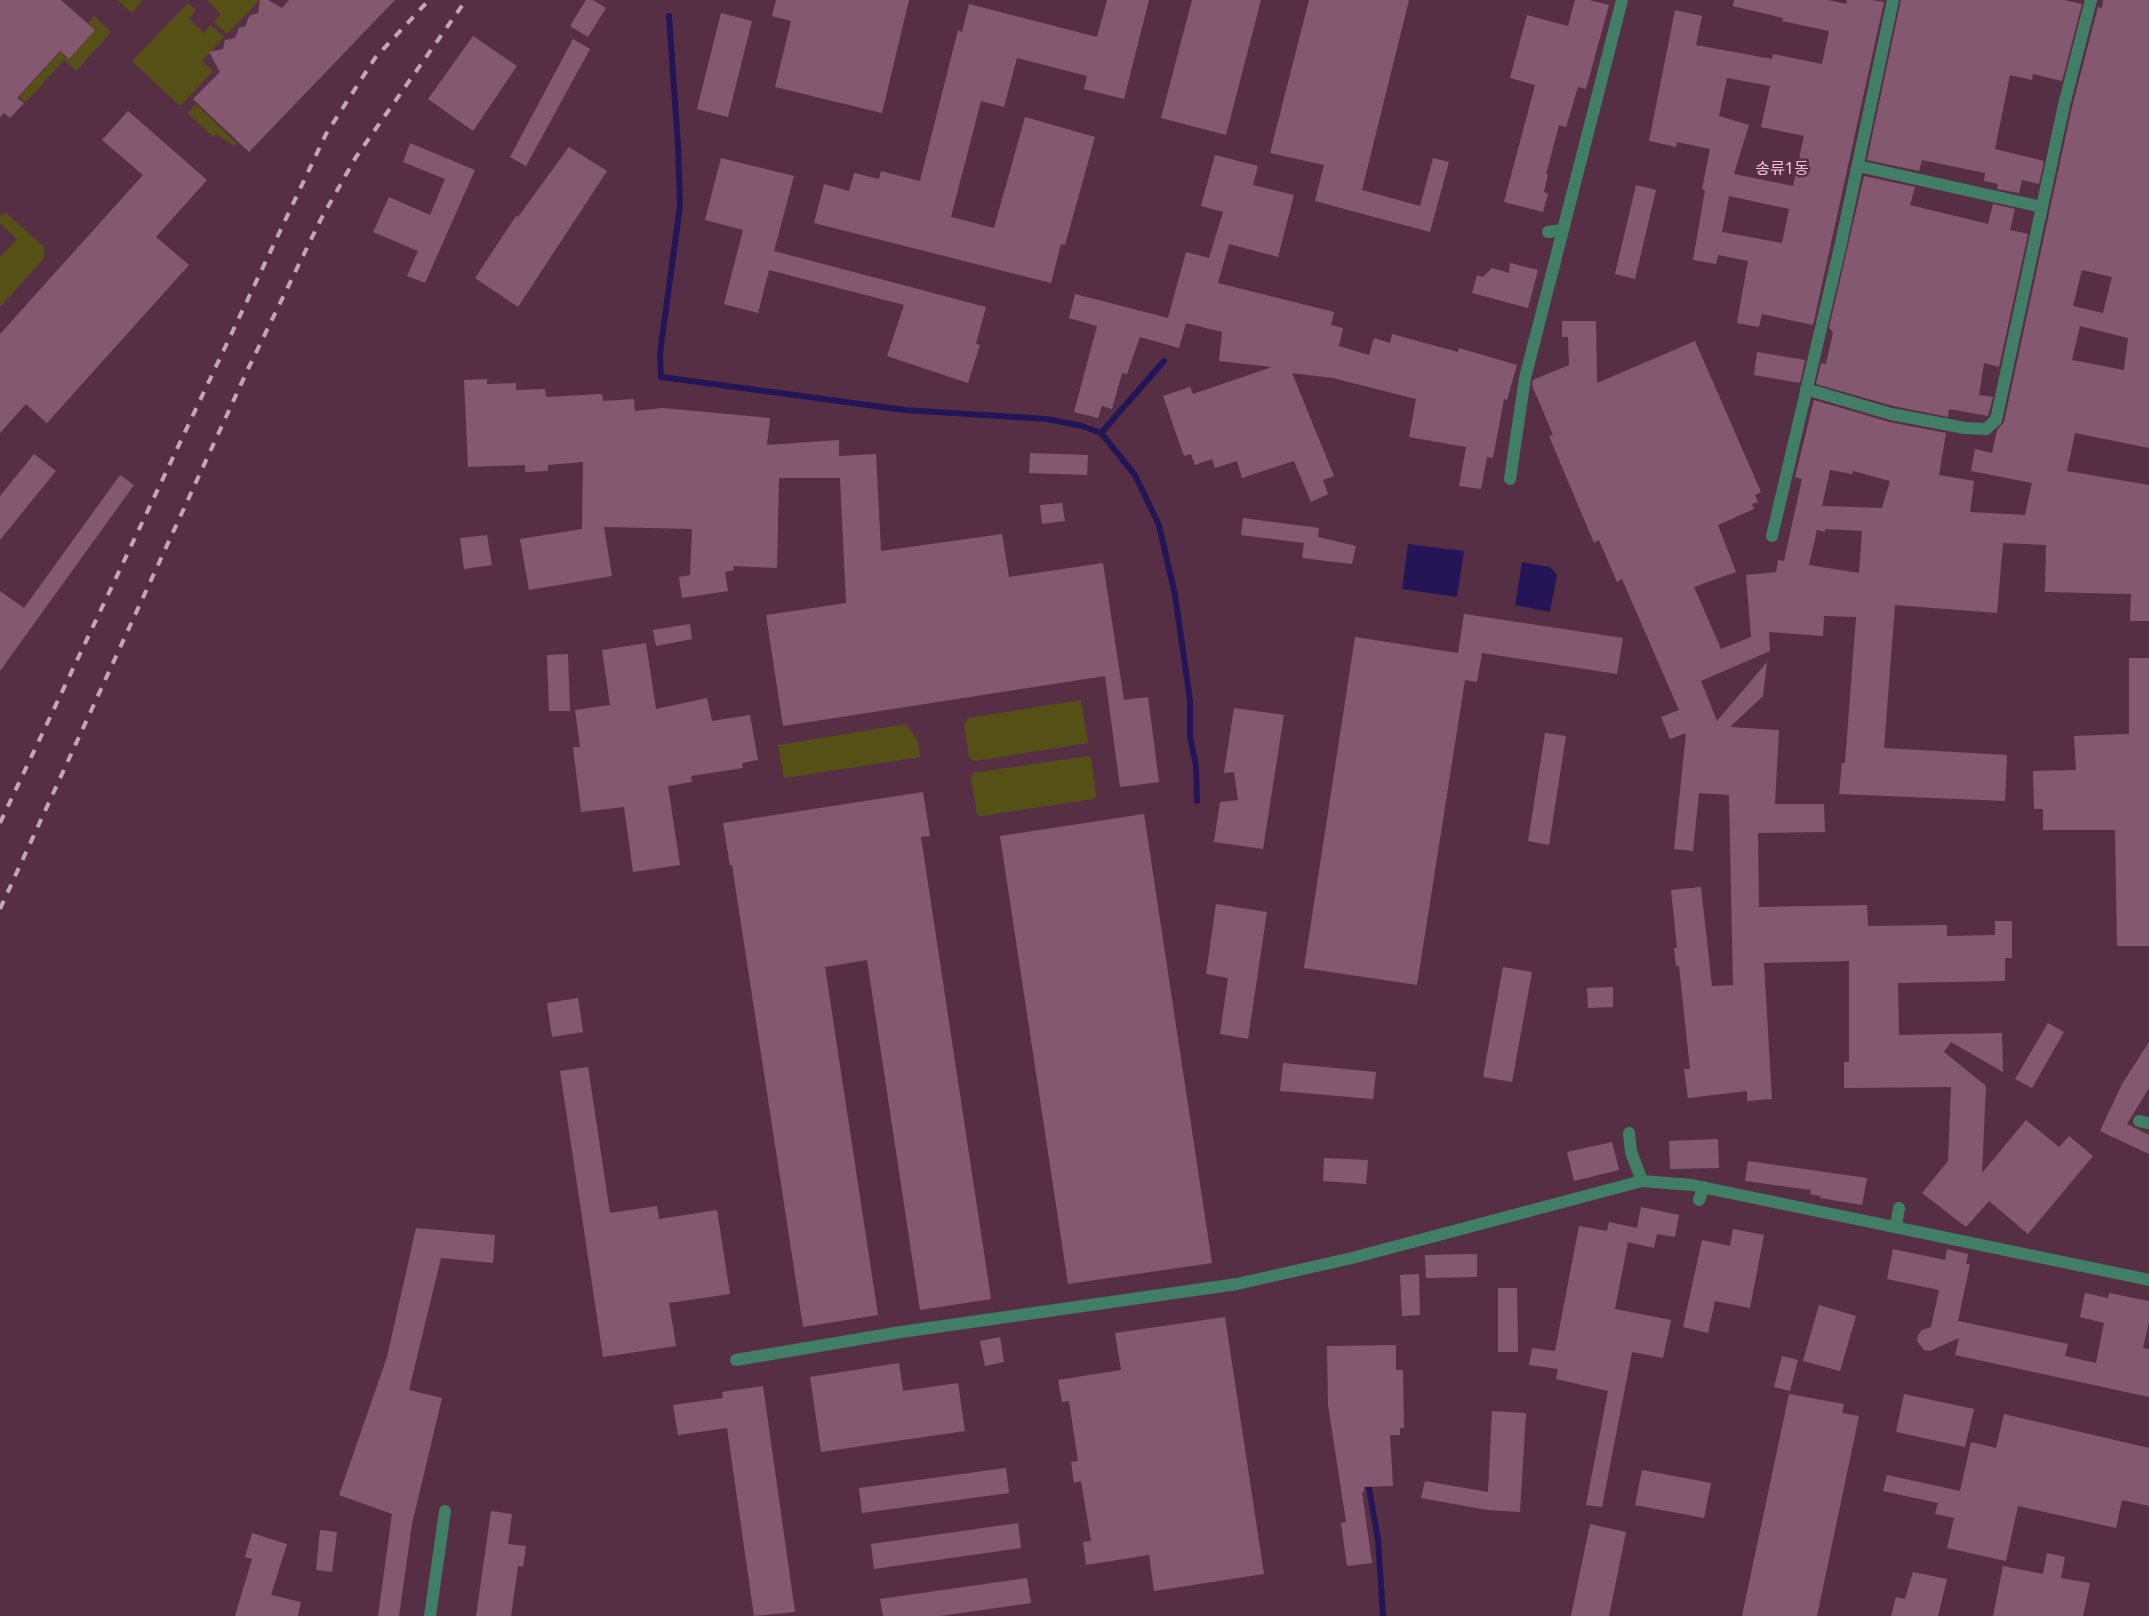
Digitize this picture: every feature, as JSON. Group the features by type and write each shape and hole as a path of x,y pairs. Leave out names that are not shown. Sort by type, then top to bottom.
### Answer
{"street":[{"path":"1510,479 1525,378 1622,0"},
{"path":"1772,536 1858,166 1893,0"},
{"path":"1806,389 1891,414 1965,428 1986,429 1996,420 2042,207 2091,0"},
{"path":"1858,166 2042,207"},
{"path":"1548,232 1563,230"},
{"path":"1629,1133 1631,1152 1642,1181"},
{"path":"736,1360 902,1332 1237,1284 1352,1258 1642,1181 1704,1187 2149,1280"},
{"path":"1699,1200 1704,1187"},
{"path":"1896,1226 1899,1208"},
{"path":"430,1616 445,1511"}],"shaded area":[{"path":"118,0 143,0 132,13"},
{"path":"207,0 260,0 227,34 214,22 221,14"},
{"path":"188,3 196,10 189,19 204,33 211,25 224,37 202,61 213,71 180,106 132,61"},
{"path":"94,16 111,32 76,71 64,60 26,102 19,97 60,52 69,60 95,30 88,23"},
{"path":"196,104 237,144 234,146 216,134 213,137 188,113"},
{"path":"6,213 44,247 44,258 0,307 0,257 17,239 0,223 0,216"},
{"path":"1408,544 1464,551 1457,597 1402,589"},
{"path":"1522,562 1550,567 1557,575 1550,612 1515,605"},
{"path":"1081,700 1088,743 975,761 969,757 964,724 968,718"},
{"path":"906,724 918,742 920,757 784,778 778,745"},
{"path":"1088,756 1091,758 1096,795 1094,799 981,816 977,814 971,778 973,773"}],"building":[{"path":"0,0 61,0 95,30 69,59 60,51 17,98 24,103 10,118 4,113 0,117"},
{"path":"260,0 268,0 282,8 289,0 395,0 249,152 193,99 220,72 209,52 223,49 225,40 235,38 239,28 246,26 248,18 258,13"},
{"path":"586,0 593,0 606,8 588,37 570,26"},
{"path":"776,0 909,0 882,113 775,87 791,21 772,16"},
{"path":"1107,0 1149,0 1124,99 1084,89 1087,76 1017,58 1004,107 981,101 951,217 994,228 1025,117 1095,137 1065,245 1061,244 1051,283 814,223 824,184 849,191 854,173 879,179 881,171 920,181 958,30 962,32 969,4 1097,37"},
{"path":"1192,0 1261,0 1226,135 1161,118"},
{"path":"1309,0 1409,0 1362,190 1420,206 1433,158 1449,162 1430,232 1315,201 1324,165 1270,153"},
{"path":"1575,0 1589,0 1609,5 1586,89 1578,87 1566,127 1559,125 1546,174 1548,174 1544,192 1548,194 1543,212 1504,202 1535,85 1510,78 1527,15 1568,26"},
{"path":"1734,0 1828,0 1846,4 1847,0 1884,2 1813,325 1762,314 1759,327 1737,323 1748,261 1718,255 1716,264 1693,260 1705,190 1702,189 1710,149 1677,142 1676,147 1649,141 1675,10 1702,16 1696,45 1772,59 1773,54 1822,64 1829,31 1782,21 1783,18 1733,6","holes":["1727,78 1770,86 1761,127 1804,136 1793,186 1734,174 1749,125 1719,116","1729,196 1789,209 1782,243 1722,232"]},
{"path":"1901,0 2064,0 2082,4 2062,81 2033,74 2032,80 2010,75 1995,149 2044,161 2039,184 2022,180 2019,193 1997,189 1998,184 1984,181 1985,173 1922,160 1919,171 1867,160"},
{"path":"2103,0 2149,0 2149,448 2075,433 2067,471 2149,485 2149,621 2130,621 2131,594 2045,592 2046,545 2003,543 1997,613 1895,605 1884,748 2007,755 2005,801 1839,794 1842,763 1845,763 1856,617 1824,616 1823,636 1769,632 1770,651 1701,681 1717,721 1767,662 1763,696 1730,727 1779,730 1775,804 1824,804 1825,832 1758,833 1759,907 1867,905 1868,926 1947,925 1947,936 1995,935 1995,921 2012,921 2012,958 2005,958 2005,981 1898,983 1899,1035 2002,1033 2003,1072 1951,1042 1944,1052 1986,1086 1982,1173 2026,1120 2059,1147 2069,1136 2093,1156 2028,1234 1989,1201 1966,1227 1922,1193 1948,1161 1951,1087 1844,1088 1844,1062 1849,1062 1849,961 1764,963 1772,1099 1747,1101 1747,1091 1688,1098 1684,1069 1690,1069 1679,966 1676,966 1674,948 1677,948 1671,890 1701,887 1712,986 1733,985 1729,795 1699,793 1693,851 1674,849 1686,733 1670,739 1661,717 1679,710 1622,579 1617,582 1599,540 1594,543 1549,436 1553,435 1532,385 1533,380 1569,365 1568,337 1562,337 1562,321 1596,321 1597,383 1695,341 1761,492 1755,495 1758,502 1752,504 1754,509 1718,525 1736,572 1694,587 1721,649 1751,637 1746,575 1776,572 1778,560 1784,561 1802,479 1795,477 1814,400 1889,422 1946,433 1939,475 1974,481 1970,512 2025,515 2032,483 1971,471 1975,449 1992,453 1997,430 2004,422 2072,107 2098,7 2102,8","holes":["2082,270 2112,277 2103,313 2073,306","2080,326 2128,338 2124,370 2072,360","1830,470 1852,474 1853,471 1890,481 1882,508 1822,506","1825,529 1862,531 1859,573 1809,565 1817,530 1825,532"]},
{"path":"721,13 752,21 728,117 697,109"},
{"path":"473,36 517,66 473,131 428,99"},
{"path":"573,39 590,49 526,166 510,157"},
{"path":"128,111 207,180 156,237 189,265 47,423 26,404 0,433 0,334 143,175 102,140"},
{"path":"410,143 475,170 425,283 407,276 418,251 373,232 389,197 430,215 445,179 403,162"},
{"path":"569,147 607,171 518,307 475,278 516,216 518,217"},
{"path":"1215,155 1258,166 1253,185 1294,195 1278,257 1229,244 1218,283 1334,312 1331,325 1343,328 1339,346 1369,355 1374,338 1390,343 1392,334 1458,352 1459,348 1517,365 1507,400 1504,399 1493,458 1487,457 1481,489 1459,486 1466,447 1409,437 1416,399 1333,378 1292,373 1334,476 1323,480 1328,494 1311,502 1294,461 1242,478 1237,461 1215,468 1212,459 1195,465 1191,454 1184,456 1163,396 1190,387 1193,394 1272,367 1219,361 1222,332 1186,323 1179,348 1140,337 1127,374 1122,373 1112,409 1102,406 1098,418 1074,412 1097,326 1069,318 1075,294 1168,318 1186,252 1209,258 1223,212 1201,206"},
{"path":"721,158 794,176 774,251 986,307 976,344 980,345 968,383 887,356 904,305 769,270 758,313 724,304 743,230 705,220"},
{"path":"1864,176 1915,187 1910,205 1988,224 1993,204 2015,209 2010,230 2028,234 1999,367 1984,363 1979,395 1993,397 1988,416 1949,409 1948,417 1893,406 1816,384 1821,363 1826,364 1833,332 1829,328"},
{"path":"1636,185 1656,190 1635,279 1615,274"},
{"path":"1510,263 1538,270 1528,308 1472,293 1477,275 1483,277 1492,268 1509,273"},
{"path":"1757,352 1805,360 1800,383 1754,375"},
{"path":"487,379 487,384 516,383 516,390 545,389 546,397 602,394 603,401 634,399 635,411 663,408 770,418 767,445 839,440 839,456 876,454 881,551 1002,534 1009,577 1103,563 1124,700 1148,697 1159,782 1120,787 1105,676 783,726 766,615 846,603 840,478 779,478 777,568 733,566 734,570 725,572 728,591 682,598 679,577 690,575 692,529 604,527 612,576 529,590 520,539 582,529 583,462 548,465 548,471 525,472 525,465 468,467 464,380"},
{"path":"1030,453 1088,455 1087,475 1029,473"},
{"path":"34,454 56,471 0,540 0,496"},
{"path":"120,475 134,485 0,671 0,591 24,608"},
{"path":"1062,503 1065,521 1042,524 1040,505"},
{"path":"1243,518 1319,528 1318,537 1356,546 1352,564 1302,558 1304,543 1241,535"},
{"path":"487,535 492,565 464,569 460,538"},
{"path":"1464,614 1623,638 1617,674 1482,653 1477,682 1465,680 1417,985 1304,968 1355,637 1458,653"},
{"path":"690,624 692,639 656,646 653,630"},
{"path":"646,643 656,709 707,698 712,721 750,715 758,760 742,763 743,768 691,776 692,782 668,786 680,865 633,872 624,807 581,812 573,747 580,747 575,710 610,705 602,650"},
{"path":"568,654 570,711 549,711 547,655"},
{"path":"2129,658 2149,658 2149,946 2117,946 2115,830 2043,830 2043,809 2034,809 2033,771 2076,770 2074,736 2129,734"},
{"path":"1234,708 1284,715 1263,849 1214,842 1220,802 1238,800 1234,772 1224,773"},
{"path":"1545,733 1566,736 1549,845 1528,841"},
{"path":"923,792 930,836 921,837 991,1299 920,1310 867,960 825,967 878,1315 803,1327 732,865 730,866 723,823"},
{"path":"1144,814 1212,1263 1068,1284 1000,836"},
{"path":"1216,904 1267,912 1248,1039 1220,1034 1228,978 1206,974"},
{"path":"1503,967 1532,972 1512,1082 1483,1077"},
{"path":"1613,987 1613,1007 1588,1008 1587,988"},
{"path":"578,998 583,1032 552,1037 547,1003"},
{"path":"2048,1023 2064,1032 2032,1088 2015,1079"},
{"path":"2149,1042 2149,1088 2127,1124 2149,1135 2149,1154 2100,1131 2122,1084"},
{"path":"1283,1063 1376,1072 1373,1099 1280,1091"},
{"path":"588,1067 610,1213 657,1206 659,1219 717,1210 730,1294 669,1303 676,1346 603,1357 560,1071"},
{"path":"1718,1139 1719,1168 1670,1169 1669,1141"},
{"path":"1612,1142 1619,1170 1574,1181 1567,1152"},
{"path":"1324,1158 1368,1160 1366,1184 1323,1181"},
{"path":"1748,1161 1867,1178 1862,1205 1820,1198 1820,1196 1810,1194 1811,1190 1745,1181"},
{"path":"1641,1207 1679,1215 1675,1237 1657,1234 1654,1248 1628,1242 1615,1309 1671,1320 1663,1358 1632,1352 1602,1507 1586,1505 1608,1391 1556,1379 1558,1369 1529,1365 1532,1348 1555,1351 1579,1226 1607,1231 1609,1222 1637,1228"},
{"path":"416,1228 495,1235 493,1263 441,1258 409,1390 442,1398 412,1524 399,1616 378,1616 392,1514 339,1495 387,1357"},
{"path":"1733,1229 1764,1235 1750,1308 1715,1301 1708,1333 1683,1327 1702,1240 1730,1246"},
{"path":"1893,1249 1945,1260 1947,1249 1968,1254 1966,1264 1970,1264 1958,1321 2068,1344 2065,1356 2096,1363 2104,1323 2080,1317 2085,1293 2108,1298 2109,1293 2149,1301 2149,1322 2143,1348 2149,1349 2149,1397 1955,1355 1959,1338 1930,1351 1924,1350 1917,1341 1918,1335 1922,1330 1931,1327 1939,1290 1887,1279"},
{"path":"1477,1254 1477,1277 1426,1278 1425,1255"},
{"path":"1419,1274 1420,1315 1402,1316 1400,1275"},
{"path":"1498,1288 1517,1288 1518,1352 1498,1352"},
{"path":"1819,1305 1856,1316 1840,1371 1803,1361"},
{"path":"1225,1317 1264,1574 1154,1591 1149,1555 1086,1565 1083,1542 1091,1541 1081,1481 1074,1483 1071,1462 1078,1461 1069,1401 1062,1402 1058,1380 1121,1370 1115,1333"},
{"path":"1000,1337 1004,1362 985,1366 980,1341"},
{"path":"1396,1345 1396,1370 1403,1370 1404,1428 1400,1428 1400,1435 1390,1435 1393,1486 1364,1487 1364,1492 1362,1492 1372,1563 1347,1566 1341,1523 1346,1522 1328,1405 1327,1346"},
{"path":"1782,1356 1798,1360 1790,1391 1774,1387"},
{"path":"899,1363 903,1391 958,1383 965,1431 821,1452 810,1377"},
{"path":"763,1386 795,1612 754,1616 727,1428 678,1435 673,1405 723,1398 722,1392"},
{"path":"1789,1394 1844,1404 1842,1413 1859,1416 1817,1616 1742,1616"},
{"path":"1904,1394 1974,1409 1965,1447 1896,1432"},
{"path":"1492,1411 1526,1413 1520,1512 1487,1510 1421,1498 1425,1481 1488,1492"},
{"path":"2004,1414 2149,1448 2149,1506 2122,1500 2116,1528 2018,1506 2006,1561 1947,1548 1954,1518 1935,1514 1938,1503 1883,1491 1887,1475 1960,1491 1971,1442 1996,1448"},
{"path":"1006,1468 1009,1493 862,1513 859,1488"},
{"path":"1642,1470 1711,1483 1704,1518 1635,1505"},
{"path":"491,1511 512,1514 508,1544 526,1546 523,1567 518,1566 511,1616 476,1616"},
{"path":"1018,1523 1021,1548 874,1569 871,1544"},
{"path":"1590,1524 1626,1532 1609,1616 1571,1616"},
{"path":"320,1530 337,1532 332,1572 316,1570"},
{"path":"252,1533 287,1544 271,1595 301,1602 298,1616 235,1616 252,1559 245,1557"},
{"path":"2047,1553 2065,1557 2061,1578 2090,1583 2083,1616 1993,1616 2003,1566 2043,1574"},
{"path":"1913,1572 1947,1579 1938,1616 1891,1616 1896,1597 1905,1599"},
{"path":"1027,1578 1031,1603 940,1616 883,1616 880,1599"}],"waterway":[{"path":"669,16 678,145 680,206 660,353 661,377 905,410 1047,419 1082,426 1101,433 1135,475 1159,525 1175,595 1190,700 1190,736 1196,766 1197,801"},
{"path":"1101,433 1164,361"},
{"path":"1368,1483 1378,1539 1383,1616"}],"railway":[{"path":"0,823 326,134 375,58 429,0"},
{"path":"0,909 248,369 321,219 356,157 466,0"}],"district":[{"name":"송류1동","path":"1782,169"}]}
